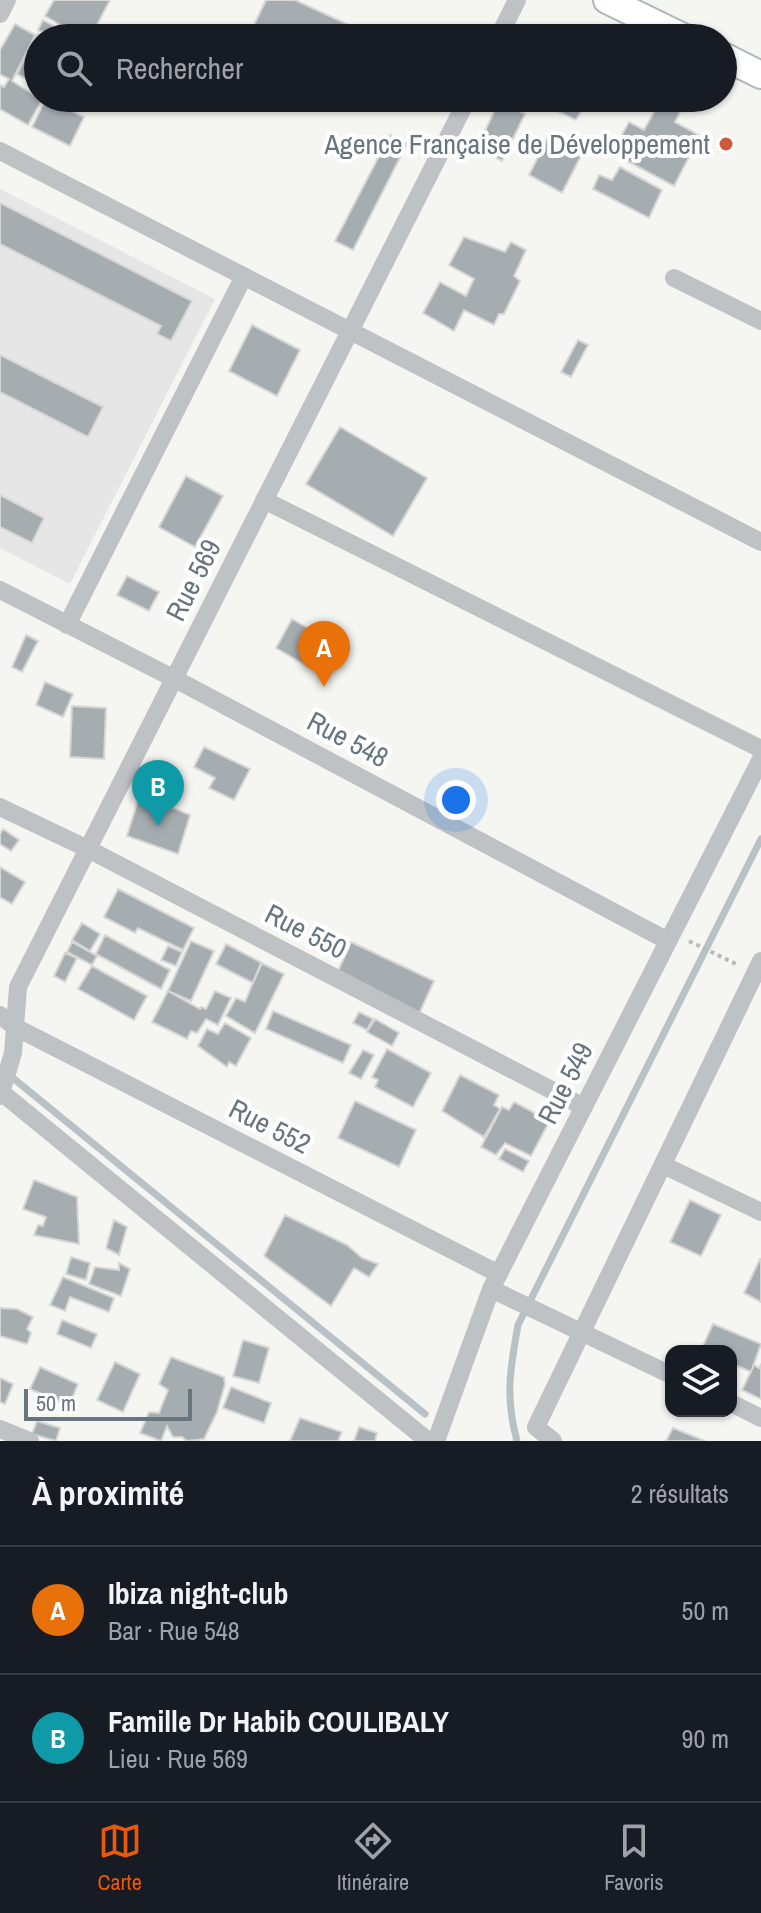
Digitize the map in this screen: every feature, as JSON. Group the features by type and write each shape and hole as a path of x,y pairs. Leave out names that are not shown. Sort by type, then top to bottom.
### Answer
{"main road":[{"path":"607,0 656,24"},
{"path":"737,63 761,75"}],"street":[{"path":"0,14 7,0"},
{"path":"505,24 517,0"},
{"name":"Rue 569","path":"1,1094 13,1053 8,1021 18,987 461,112"},
{"path":"0,151 761,542"},
{"path":"67,625 244,276"},
{"path":"674,278 761,321"},
{"path":"264,500 761,749"},
{"name":"Rue 548","path":"0,590 175,679 668,941"},
{"name":"Rue 549","path":"436,1441 495,1282 761,759"},
{"name":"Rue 550","path":"0,807 88,849 584,1107"},
{"path":"553,1441 536,1427 756,982 761,961"},
{"name":"Rue 552","path":"8,1021 495,1282 582,1332 665,1372"},
{"path":"1,1094 428,1441"},
{"path":"663,1165 761,1212"},
{"path":"737,1406 761,1418"},
{"path":"0,1429 30,1441"}],"path":[{"path":"697,945 725,959"}],"shaded area":[{"path":"0,189 215,299 70,584 0,548"}],"building":[{"path":"54,0 110,0 97,24 59,24 45,16"},
{"path":"266,0 295,0 347,24 254,24"},
{"path":"15,24 24,29 24,57 12,81 24,89 24,112 35,112 28,125 0,109 0,85 4,87 9,79 0,74 0,50"},
{"path":"24,61 24,78 17,74"},
{"path":"39,112 74,112 84,117 70,146 32,127"},
{"path":"494,112 525,114 502,161 477,148"},
{"path":"560,112 581,112 576,120"},
{"path":"654,112 680,112 675,122 700,136 674,186 612,153 629,122 644,130"},
{"path":"550,133 584,150 562,193 529,175"},
{"path":"390,135 407,144 353,250 335,241"},
{"path":"620,167 662,190 649,218 593,189 599,175 612,180"},
{"path":"0,203 192,301 171,341 157,334 161,326 0,244"},
{"path":"464,237 505,252 511,242 526,250 514,276 520,281 504,314 499,314 494,325 464,310 454,331 423,313 440,282 466,296 474,279 449,265"},
{"path":"252,325 300,350 277,396 229,371"},
{"path":"578,340 588,345 571,377 561,372"},
{"path":"0,355 103,407 88,437 0,392"},
{"path":"340,427 427,478 393,536 306,484"},
{"path":"186,476 223,496 195,547 159,527"},
{"path":"0,495 44,518 32,543 0,527"},
{"path":"127,576 159,592 149,611 117,595"},
{"path":"292,619 323,637 307,666 276,648"},
{"path":"26,635 38,641 22,672 12,667"},
{"path":"45,682 73,694 63,717 36,705"},
{"path":"72,706 106,708 104,759 70,757"},
{"path":"204,747 250,769 234,800 209,788 215,778 194,767"},
{"path":"140,794 190,815 178,854 127,836"},
{"path":"3,829 19,840 11,851 0,844"},
{"path":"0,867 25,882 12,904 0,897"},
{"path":"118,889 194,928 183,950 138,928 135,933 104,917"},
{"path":"82,923 100,934 90,951 72,940"},
{"path":"105,935 170,970 161,989 96,954"},
{"path":"191,941 214,951 191,1001 168,991"},
{"path":"72,942 97,956 92,965 67,952"},
{"path":"351,942 434,981 419,1014 336,976"},
{"path":"226,944 262,963 253,983 216,964"},
{"path":"168,946 182,952 176,966 161,960"},
{"path":"65,953 77,958 65,982 54,976"},
{"path":"261,963 284,974 255,1033 226,1016 236,998 245,1002"},
{"path":"92,966 147,996 134,1020 78,989"},
{"path":"168,991 200,1009 206,1009 215,991 231,998 218,1025 206,1019 197,1033 191,1031 187,1039 152,1022"},
{"path":"273,1011 351,1045 343,1063 266,1029"},
{"path":"359,1012 373,1019 367,1030 353,1023"},
{"path":"375,1019 399,1033 392,1046 367,1032"},
{"path":"225,1023 251,1038 236,1066 229,1062 227,1067 198,1046 207,1029 218,1034"},
{"path":"387,1049 431,1073 413,1107 375,1087 378,1080 372,1077"},
{"path":"363,1050 374,1055 361,1079 349,1073"},
{"path":"460,1075 499,1095 494,1105 500,1109 484,1137 442,1111"},
{"path":"355,1101 416,1130 399,1167 338,1138"},
{"path":"514,1102 540,1116 546,1104 556,1109 531,1156 505,1143 496,1155 481,1147 502,1107 509,1110"},
{"path":"505,1149 529,1161 523,1172 499,1159"},
{"path":"34,1180 77,1197 79,1244 34,1235 38,1225 43,1226 46,1217 23,1209"},
{"path":"690,1200 721,1215 701,1256 670,1242"},
{"path":"285,1215 378,1264 369,1277 354,1268 331,1306 264,1256"},
{"path":"114,1220 127,1227 119,1255 106,1248"},
{"path":"71,1257 90,1263 86,1280 66,1274"},
{"path":"761,1259 761,1302 744,1293"},
{"path":"119,1263 130,1269 121,1296 89,1284 95,1267 119,1270"},
{"path":"63,1277 114,1298 109,1312 70,1297 65,1311 50,1305"},
{"path":"0,1308 17,1309 33,1317 27,1329 31,1333 27,1344 0,1336"},
{"path":"62,1320 97,1334 91,1348 57,1334"},
{"path":"713,1324 761,1344 751,1372 737,1366 737,1345 703,1345"},
{"path":"243,1340 269,1348 259,1383 233,1376"},
{"path":"171,1357 224,1377 217,1412 204,1439 187,1441 182,1437 173,1437 167,1426 161,1441 140,1433 149,1412 159,1413 168,1390 159,1384"},
{"path":"115,1362 140,1374 123,1412 97,1400"},
{"path":"761,1364 761,1399 742,1390 754,1365 759,1368"},
{"path":"40,1367 78,1384 69,1406 30,1389"},
{"path":"0,1378 13,1384 5,1404 0,1402"},
{"path":"231,1387 271,1403 264,1423 223,1408"},
{"path":"300,1418 342,1432 338,1441 290,1441"},
{"path":"37,1421 60,1428 56,1441 32,1434"},
{"path":"359,1427 377,1433 375,1441 354,1441"},
{"path":"673,1428 705,1441 666,1441"}],"waterway":[{"path":"517,1441 510,1383 518,1325 761,839"},
{"path":"8,1074 425,1414"}],"place":[{"name":"Agence Française de Développement","path":"726,144"},
{"name":"Ibiza night-club","path":"324,687"},
{"name":"Famille Dr Habib COULIBALY","path":"158,826"}]}
